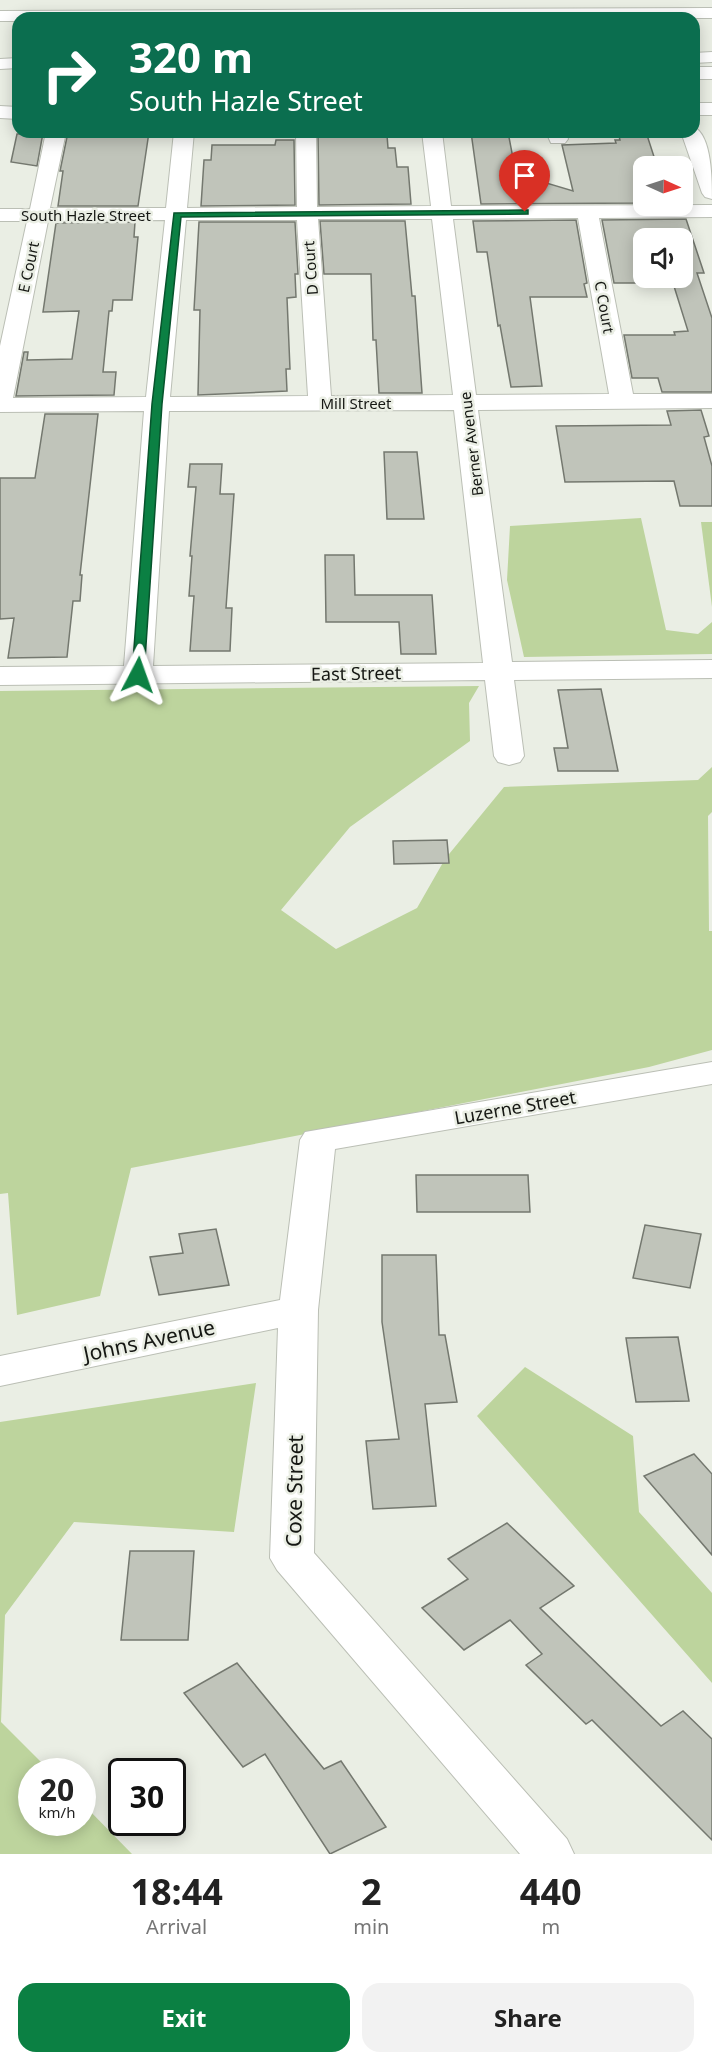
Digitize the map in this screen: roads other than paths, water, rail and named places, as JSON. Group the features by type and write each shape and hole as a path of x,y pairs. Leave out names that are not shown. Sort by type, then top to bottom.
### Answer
{"street":[{"path":"40,12 81,8 195,11 305,7 417,11 532,7 691,12"},
{"name":"E Court","path":"0,403 55,138"},
{"path":"138,675 157,404 183,138"},
{"name":"D Court","path":"306,138 307,214 320,404"},
{"name":"Berner Avenue","path":"433,138 509,756"},
{"path":"693,138 712,193"},
{"name":"South Hazle Street","path":"0,215 712,211"},
{"name":"C Court","path":"587,212 622,402"},
{"name":"Mill Street","path":"0,403 320,404 712,401"},
{"name":"East Street","path":"0,676 712,669"},
{"name":"Luzerne Street","path":"318,1140 712,1073"},
{"name":"Coxe Street","path":"318,1140 298,1310 292,1558 550,1854"},
{"name":"Johns Avenue","path":"0,1371 298,1310"}]}
